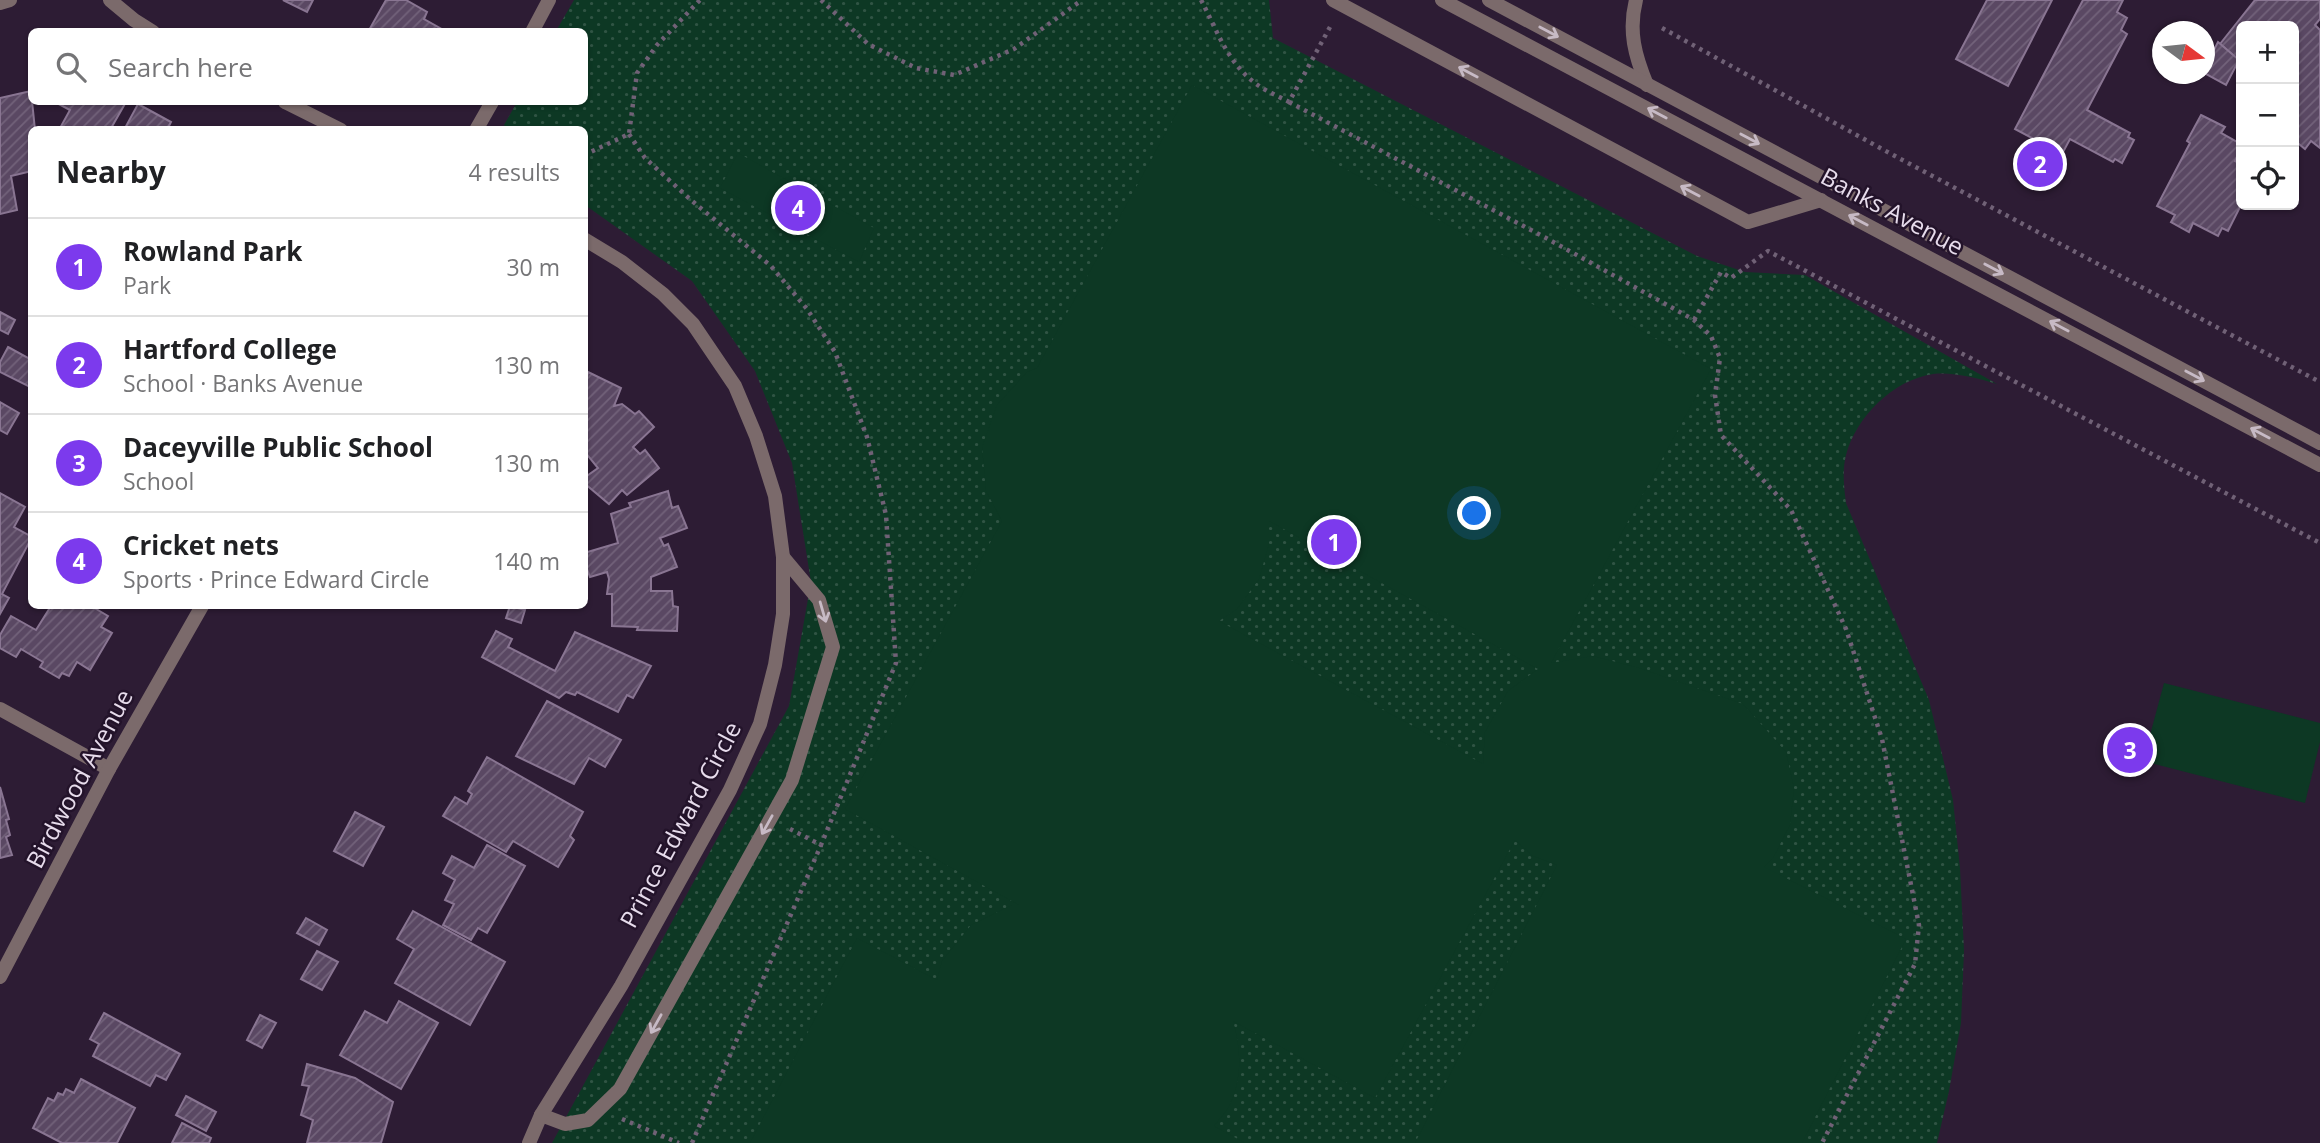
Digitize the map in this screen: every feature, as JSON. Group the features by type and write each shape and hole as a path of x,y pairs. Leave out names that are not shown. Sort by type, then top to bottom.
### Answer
{"street":[{"path":"0,3 10,0"},
{"path":"110,0 147,28"},
{"path":"534,28 550,0"},
{"name":"Banks Avenue","path":"1442,0 2320,465"},
{"name":"Banks Avenue","path":"1489,0 2320,443"},
{"path":"1636,0 1633,13 1633,44 1647,85"},
{"path":"1338,2 1748,222 1821,200"},
{"path":"291,105 333,126"},
{"path":"478,126 490,105"},
{"name":"Prince Edward Circle","path":"529,1143 541,1115 621,986 730,790 760,724 775,665 783,614 783,557 775,496 756,436 735,386 694,324 663,294 622,262 588,241"},
{"path":"541,1115 565,1124 588,1120 620,1089 792,780 833,647 820,600 783,557"},
{"name":"Birdwood Avenue","path":"0,977 109,769 200,609"},
{"path":"0,709 109,769"}],"path":[{"path":"692,1143 821,845 896,663 886,515 867,437 835,352 807,309 771,266 645,158 629,135 637,72 657,45 700,0"},
{"path":"821,0 869,44 916,68 954,75 1014,49 1082,0"},
{"path":"1201,0 1223,48 1255,83 1695,320 1711,336 1720,358 1715,395 1721,435 1791,510 1846,629 1882,739 1919,925 1916,964 1822,1143"},
{"path":"1289,102 1338,2"},
{"path":"1662,28 1893,155 2320,382"},
{"path":"588,153 629,135"},
{"path":"1695,320 1721,272 1731,278 1768,251 2320,543"},
{"path":"770,819 821,845"},
{"path":"599,1110 679,1143"}],"green space":[{"path":"574,0 1269,0 1273,38 1697,256 1745,272 1805,275 1997,384 1965,376 1933,374 1904,384 1878,402 1867,414 1851,441 1844,467 1846,503 1929,700 1953,800 1964,951 1961,1023 1937,1143 552,1143 789,706 811,582 792,463 755,371 692,281 588,207 588,126 504,125 515,105 588,105 588,28 558,28"},
{"path":"1192,85 1711,369 1551,663 1593,656 1639,668 1743,704 1786,752 1794,788 1790,825 1773,858 1764,867 1906,939 1802,1143 1415,1143 1557,865 1533,856 1515,840 1375,1098 1233,1021 1239,1053 1238,1076 1233,1098 1214,1126 1245,1143 750,1143 857,938 937,980 942,961 971,925 1012,905 1019,905 845,809 1002,521 986,491 982,447 997,405 1027,372 1037,368","holes":["1269,521 1538,669 1508,691 1485,732 1483,764 1219,621 1237,609 1259,579 1269,544"]},
{"path":"738,153 874,228 859,262 720,188"},
{"path":"2164,683 2320,723 2320,742 2305,803 2143,761"}],"building":[{"path":"283,0 313,0 307,12"},
{"path":"386,0 406,0 427,12 424,19 440,28 370,28"},
{"path":"1987,0 2052,0 2008,86 1956,59"},
{"path":"2083,0 2123,0 2117,12 2127,18 2121,30 2127,34 2087,110 2130,133 2128,137 2134,140 2122,163 2115,159 2113,162 2070,139 2062,154 2015,129"},
{"path":"2255,0 2320,0 2320,19 2315,25 2320,30 2320,148 2311,141 2305,149 2299,144 2299,21 2238,21"},
{"path":"2236,24 2236,58 2220,44"},
{"path":"2218,42 2236,57 2236,66 2226,85 2215,79 2215,48"},
{"path":"28,92 28,105 32,105 35,126 28,126 28,172 11,176 17,210 0,214 0,98"},
{"path":"61,105 124,105 112,126 61,126 70,110"},
{"path":"137,105 171,122 169,126 126,126"},
{"path":"2201,115 2225,127 2221,133 2236,141 2236,210 2238,210 2228,231 2222,228 2218,236 2193,223 2189,232 2171,222 2175,215 2157,206 2190,143 2187,141"},
{"path":"0,312 15,320 8,334 0,330"},
{"path":"8,347 28,358 28,386 0,372 0,362"},
{"path":"588,372 621,388 614,406 622,404 635,414 639,411 654,427 633,447 640,454 645,450 659,468 627,495 622,490 609,504 588,486 588,475 598,468 588,456"},
{"path":"0,402 19,413 7,434 0,430"},
{"path":"668,491 672,508 678,506 687,528 660,538 664,546 668,544 677,567 651,577 651,591 672,591 673,606 678,607 677,631 612,626 612,594 607,594 607,572 590,577 588,552 618,543 611,514 631,507 629,503"},
{"path":"0,493 25,507 14,527 28,535 28,545 2,594 9,598 0,614"},
{"path":"49,609 96,609 108,616 101,627 112,633 90,670 77,662 69,676 62,673 59,678 40,667 43,662 21,649 16,657 0,648 0,635 11,616 36,630"},
{"path":"509,609 525,610 521,623 506,618"},
{"path":"496,631 512,639 508,647 555,671 575,632 651,666 633,698 627,695 618,712 577,692 575,695 566,692 559,698 482,657"},
{"path":"547,701 621,740 605,767 589,758 574,784 516,756"},
{"path":"487,757 583,812 570,836 574,840 558,867 513,841 506,852 443,816 455,797 467,804 472,794 468,791"},
{"path":"0,787 9,819 6,820 10,835 6,837 12,855 0,858"},
{"path":"355,812 384,827 363,866 334,851"},
{"path":"487,845 525,866 487,933 478,928 471,940 443,925 454,904 445,900 455,880 443,873 452,856 474,868"},
{"path":"413,911 505,962 470,1025 395,983 414,949 397,939"},
{"path":"306,918 327,930 319,945 297,933"},
{"path":"317,951 338,962 322,990 301,979"},
{"path":"399,1001 438,1023 401,1089 340,1055 365,1011 387,1023"},
{"path":"104,1013 180,1054 166,1080 156,1075 150,1086 93,1056 99,1044 90,1039"},
{"path":"260,1015 276,1023 262,1048 247,1040"},
{"path":"307,1064 355,1078 393,1102 381,1143 307,1143 313,1120 301,1115 309,1086 302,1085"},
{"path":"81,1079 135,1108 117,1143 62,1143 33,1128 48,1098 54,1101 58,1093 63,1095 66,1089 74,1093"},
{"path":"186,1096 216,1112 206,1131 176,1115"},
{"path":"182,1123 211,1138 209,1143 172,1143"}],"place":[{"name":"Hartford College","path":"2040,164"},
{"name":"Cricket nets","path":"798,208"},
{"name":"Rowland Park","path":"1334,542"},
{"name":"Daceyville Public School","path":"2130,750"}]}
